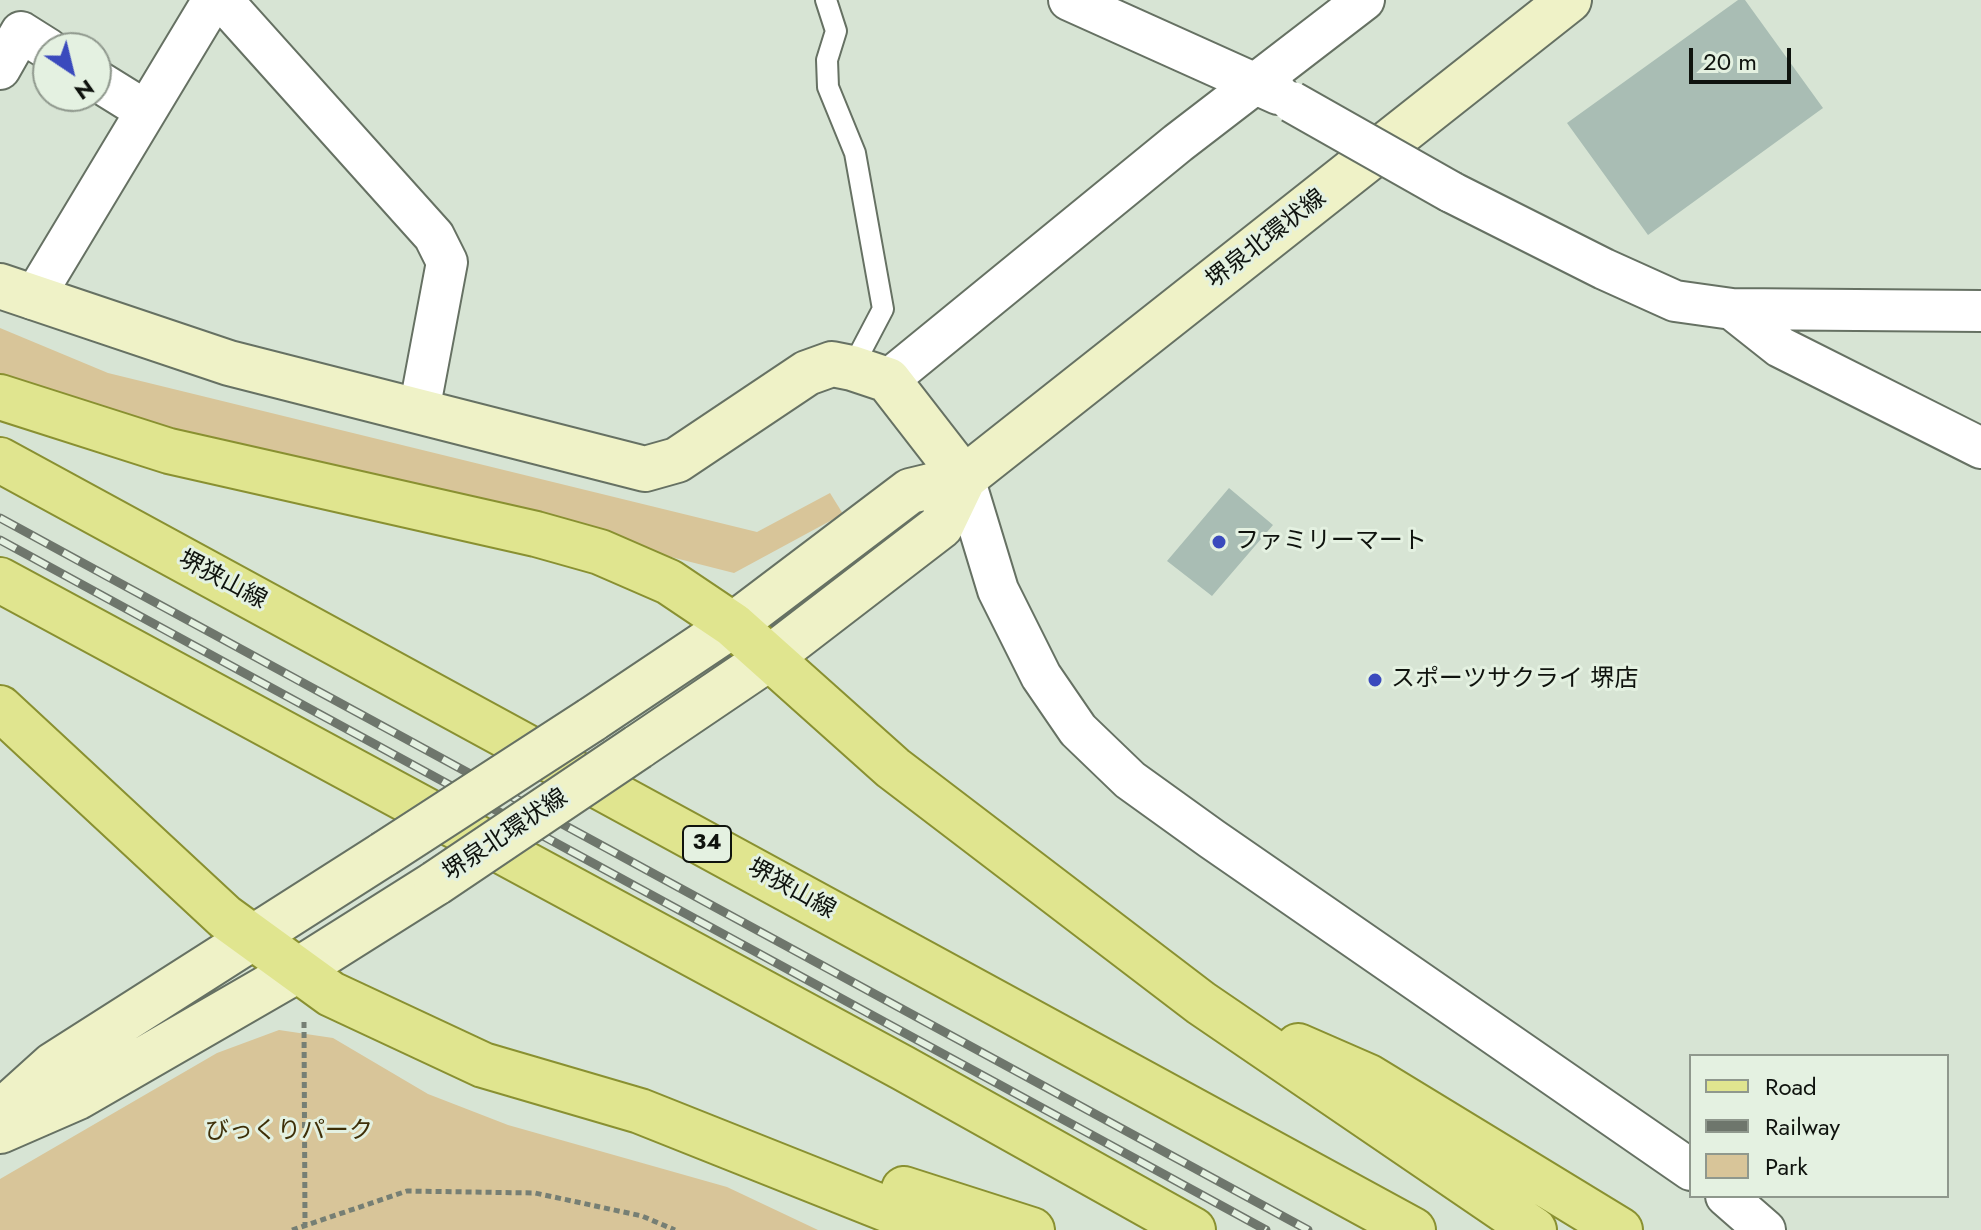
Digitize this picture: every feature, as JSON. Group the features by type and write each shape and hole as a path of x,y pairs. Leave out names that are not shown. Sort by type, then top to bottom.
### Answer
{"main road":[{"name":"堺泉北環状線","path":"0,1113 53,1065 384,854 733,625 910,491 964,478 1569,0"},
{"path":"16,292 229,363 645,469 677,460 807,373 832,364 870,374 964,478"},
{"path":"0,397 169,451 536,534 600,552 669,582 733,625 893,768 1201,1003 1534,1230"},
{"name":"堺狭山線","path":"0,460 1413,1230"},
{"name":"堺泉北環状線","path":"0,1131 78,1097 298,970 436,883 768,659 941,526 964,478"},
{"path":"0,580 903,1068 1193,1230"},
{"path":"0,708 225,917 298,970 365,1012 483,1065 842,1169 1032,1230"},
{"path":"1201,1003 1369,1077 1620,1230"},
{"path":"640,1111 939,1230"}],"street":[{"path":"1069,0 1276,92 1451,192 1675,301 1732,309 1981,311"},
{"path":"870,374 1178,143 1276,92 1364,0"},
{"path":"16,292 228,3 434,236 447,262 419,411"},
{"path":"0,69 21,32 32,39"},
{"path":"112,90 146,111"},
{"path":"1732,309 1780,347 1981,448"},
{"path":"964,478 998,590 1041,676 1078,730 1130,780 1689,1169"},
{"path":"1728,1198 1765,1230"}],"lane":[{"path":"826,0 836,31 827,60 828,87 855,153 883,309 870,374"}],"path":[{"path":"304,1014 305,1225"},
{"path":"292,1230 407,1191 535,1193 642,1216 675,1230"}],"green space":[{"path":"0,328 108,373 757,532 830,493 843,514 734,573 93,410 0,375"},
{"name":"びっくりパーク","path":"279,1030 333,1038 428,1094 508,1125 727,1187 818,1230 0,1230 0,1179 217,1053"}],"building":[{"path":"1738,0 1745,0 1823,108 1648,235 1567,123"},
{"path":"1229,488 1273,525 1212,596 1167,561"}],"railway":[{"path":"0,518 1308,1230"},
{"path":"0,540 1266,1230"}],"place":[{"name":"ファミリーマート","path":"1219,542"},
{"name":"スポーツサクライ 堺店","path":"1375,680"}]}
